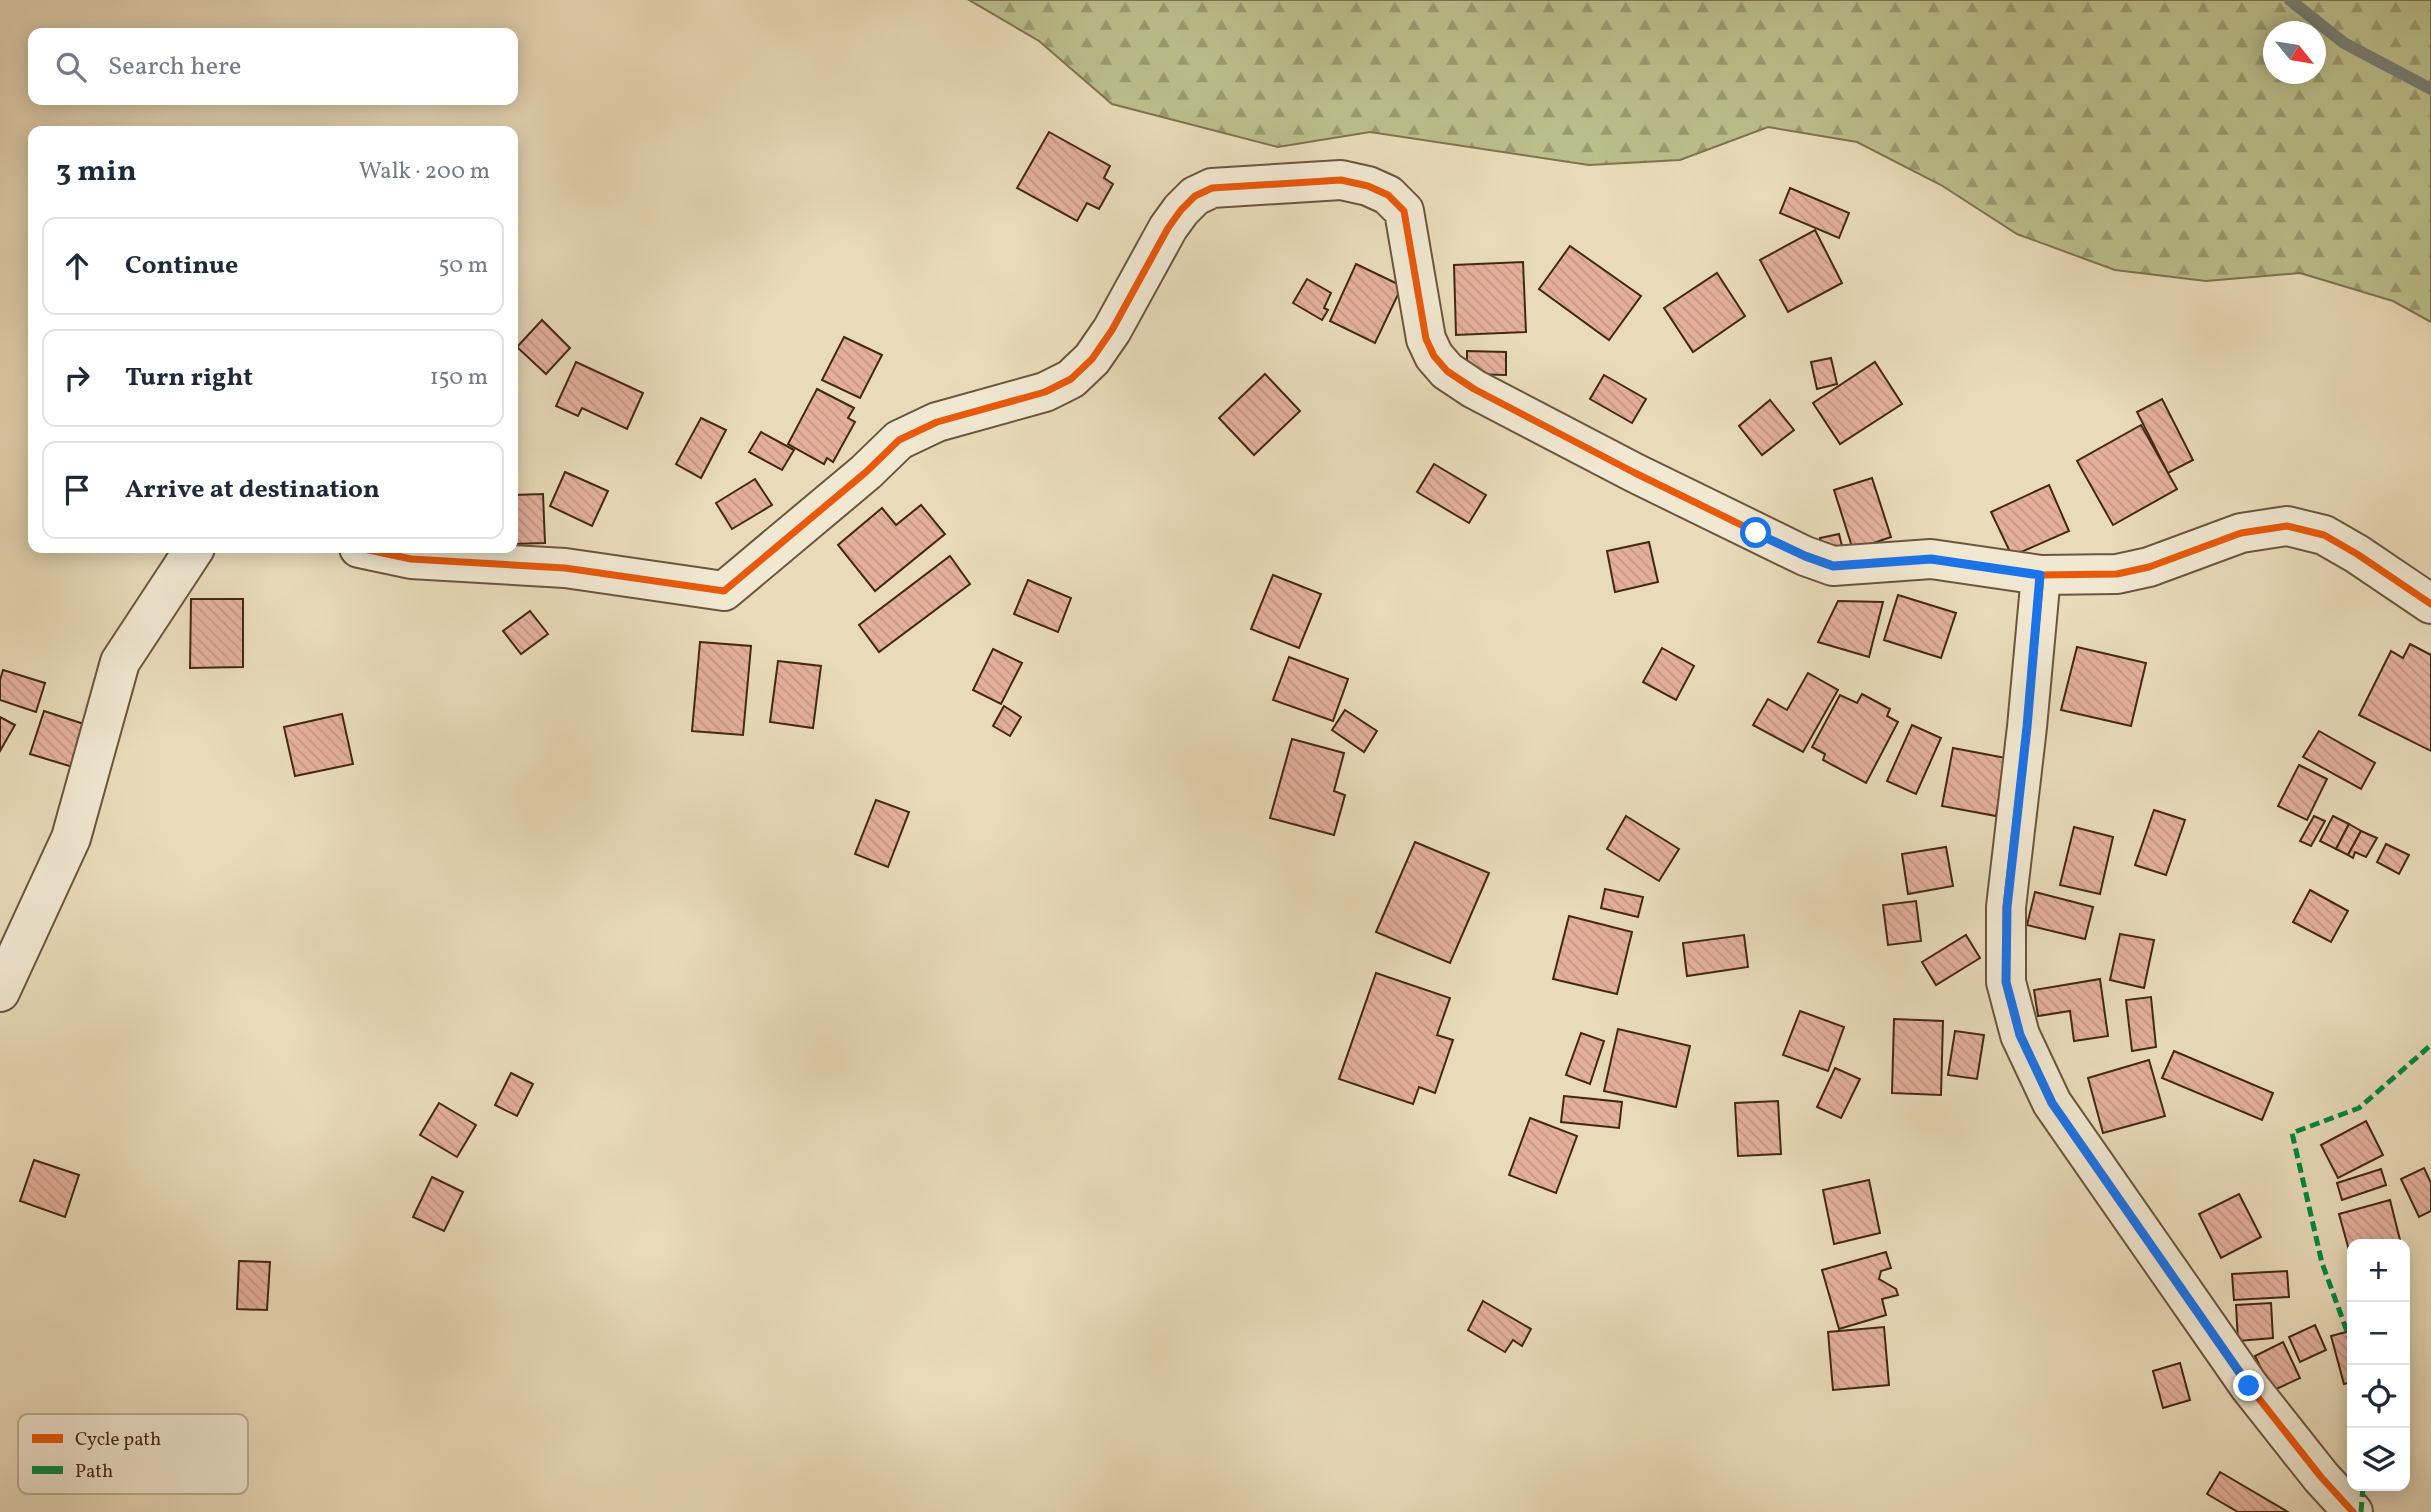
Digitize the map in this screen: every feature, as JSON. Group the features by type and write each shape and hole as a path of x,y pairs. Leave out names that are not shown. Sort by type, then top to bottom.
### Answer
{"street":[{"path":"383,553 411,559 565,568 724,591 866,472 900,440 937,422 1045,392 1070,379 1092,359 1112,330 1168,228 1195,196 1212,188 1341,180 1368,186 1388,195 1404,211 1426,339 1434,356 1447,371 1474,389 1805,556 1833,566 1931,559 2040,575 2118,574 2149,567 2241,533 2287,526 2324,535 2431,604"},
{"path":"0,992 71,838 120,662 192,553"},
{"path":"2040,575 2007,907 2006,982 2020,1035 2052,1103 2241,1375 2321,1477 2353,1512"}],"green space":[{"path":"969,0 2431,0 2431,322 2393,301 2300,273 2206,281 2115,270 2017,234 1941,185 1857,142 1768,127 1680,160 1589,165 1370,132 1278,147 1112,104 1039,41"}],"building":[{"path":"1049,132 1110,166 1104,178 1113,184 1099,209 1087,203 1077,221 1017,188"},
{"path":"1790,188 1849,213 1839,238 1780,213"},
{"path":"1815,230 1842,283 1788,312 1760,260"},
{"path":"1570,246 1641,296 1609,340 1539,289"},
{"path":"1523,262 1526,332 1456,335 1454,265"},
{"path":"1356,264 1402,286 1375,343 1330,321"},
{"path":"1717,273 1745,316 1693,352 1664,308"},
{"path":"1307,279 1331,293 1324,308 1328,310 1322,320 1293,303"},
{"path":"542,320 570,348 546,374 518,346"},
{"path":"844,337 882,355 860,398 822,380"},
{"path":"1467,351 1506,352 1506,375 1467,374"},
{"path":"1831,358 1837,384 1817,389 1811,362"},
{"path":"576,362 643,393 627,429 582,408 578,416 556,406"},
{"path":"1875,362 1902,404 1840,444 1813,403"},
{"path":"1265,374 1300,411 1254,455 1219,418"},
{"path":"1604,375 1646,399 1632,423 1590,399"},
{"path":"817,389 854,408 848,418 855,422 833,462 827,458 824,464 788,444"},
{"path":"2162,399 2193,460 2168,473 2137,412"},
{"path":"1770,400 1794,430 1762,455 1739,426"},
{"path":"701,418 726,430 701,478 676,464"},
{"path":"2141,425 2177,489 2113,525 2077,461"},
{"path":"761,432 794,450 782,470 749,452"},
{"path":"1434,464 1486,495 1469,523 1417,492"},
{"path":"565,472 608,491 592,526 550,506"},
{"path":"1872,478 1891,537 1853,550 1834,490"},
{"path":"755,479 772,505 732,529 716,503"},
{"path":"2049,485 2069,531 2012,556 1991,512"},
{"path":"543,494 545,543 518,544 518,495"},
{"path":"921,505 945,534 875,591 838,545 882,508 896,525"},
{"path":"1839,534 1844,554 1825,558 1820,538"},
{"path":"1649,542 1658,582 1615,592 1607,551"},
{"path":"950,556 970,584 879,652 859,625"},
{"path":"1273,575 1321,594 1299,648 1251,629"},
{"path":"1028,580 1071,598 1058,632 1014,614"},
{"path":"1898,595 1956,613 1941,658 1884,640"},
{"path":"191,599 243,599 243,667 190,668"},
{"path":"1838,601 1883,602 1869,657 1818,642"},
{"path":"530,611 548,634 521,654 503,631"},
{"path":"700,642 751,646 743,735 692,731"},
{"path":"2410,644 2431,655 2431,751 2359,715 2391,651 2403,658"},
{"path":"2077,647 2146,663 2131,726 2061,710"},
{"path":"1662,648 1694,666 1676,700 1643,682"},
{"path":"993,649 1022,663 1001,704 973,690"},
{"path":"1289,657 1348,679 1333,721 1273,700"},
{"path":"778,661 821,666 813,728 770,722"},
{"path":"3,670 45,683 36,712 0,700"},
{"path":"1808,673 1838,690 1803,752 1753,725 1768,699 1787,710"},
{"path":"1862,694 1890,709 1887,716 1898,722 1866,783 1823,760 1825,754 1812,747 1840,695 1857,703"},
{"path":"1004,706 1021,717 1010,736 993,726"},
{"path":"1345,710 1377,731 1364,752 1332,730"},
{"path":"44,711 90,726 76,768 30,754"},
{"path":"342,714 353,764 295,776 284,727"},
{"path":"0,717 15,725 0,751"},
{"path":"1912,725 1941,738 1916,794 1887,781"},
{"path":"2319,731 2375,763 2361,789 2303,757"},
{"path":"1292,739 1344,753 1334,791 1345,795 1334,835 1270,818"},
{"path":"1953,748 2006,758 1996,816 1942,806"},
{"path":"2299,765 2327,779 2307,820 2278,806"},
{"path":"876,800 909,812 888,867 855,854"},
{"path":"2154,810 2185,820 2166,875 2135,865"},
{"path":"1626,816 1679,849 1659,881 1607,849"},
{"path":"2314,816 2325,821 2311,846 2300,841"},
{"path":"2333,816 2349,824 2336,849 2320,841"},
{"path":"2349,824 2361,831 2348,855 2336,849"},
{"path":"2074,827 2113,837 2100,894 2060,885"},
{"path":"2361,831 2377,838 2366,857 2355,852 2353,858 2348,855"},
{"path":"1415,842 1489,873 1450,963 1376,932"},
{"path":"2386,844 2409,855 2399,874 2377,862"},
{"path":"1946,847 1953,886 1908,894 1902,854"},
{"path":"1605,889 1643,897 1638,917 1601,908"},
{"path":"2310,890 2348,911 2331,942 2293,922"},
{"path":"2035,892 2093,907 2085,939 2027,925"},
{"path":"1916,901 1921,941 1888,945 1883,905"},
{"path":"1569,916 1632,932 1617,994 1553,979"},
{"path":"2120,934 2154,940 2144,988 2110,980"},
{"path":"1744,935 1748,967 1687,976 1683,943"},
{"path":"1966,935 1980,958 1936,985 1922,962"},
{"path":"1376,973 1450,998 1437,1035 1453,1040 1435,1093 1419,1087 1413,1104 1339,1079"},
{"path":"2100,979 2108,1036 2074,1041 2070,1011 2038,1016 2034,990"},
{"path":"2151,997 2156,1047 2132,1051 2126,1000"},
{"path":"1800,1011 1844,1027 1828,1071 1783,1055"},
{"path":"1894,1019 1943,1021 1941,1095 1892,1093"},
{"path":"1618,1029 1690,1046 1676,1107 1604,1091"},
{"path":"1955,1031 1984,1035 1977,1079 1948,1075"},
{"path":"1581,1033 1604,1041 1590,1084 1566,1075"},
{"path":"2174,1051 2273,1093 2262,1120 2162,1078"},
{"path":"2149,1060 2165,1116 2103,1133 2088,1078"},
{"path":"1835,1068 1860,1079 1841,1118 1817,1107"},
{"path":"511,1073 533,1084 517,1116 495,1105"},
{"path":"1564,1096 1622,1102 1619,1128 1561,1122"},
{"path":"1778,1101 1781,1154 1738,1156 1735,1103"},
{"path":"439,1103 476,1125 457,1157 420,1135"},
{"path":"1530,1118 1577,1136 1556,1193 1509,1175"},
{"path":"2366,1121 2383,1155 2338,1178 2321,1145"},
{"path":"34,1160 79,1175 65,1217 20,1201"},
{"path":"2424,1168 2431,1183 2431,1211 2419,1217 2401,1179"},
{"path":"2381,1169 2386,1185 2342,1200 2337,1183"},
{"path":"432,1177 463,1192 444,1231 413,1217"},
{"path":"1869,1180 1880,1233 1834,1244 1823,1190"},
{"path":"2239,1194 2261,1237 2221,1258 2199,1214"},
{"path":"2390,1200 2400,1239 2347,1239 2347,1243 2339,1214"},
{"path":"1886,1252 1891,1268 1881,1271 1879,1279 1896,1289 1898,1295 1882,1299 1886,1315 1839,1329 1822,1270"},
{"path":"239,1261 270,1262 267,1310 237,1309"},
{"path":"2287,1271 2289,1297 2234,1300 2232,1274"},
{"path":"1483,1301 1531,1329 1522,1346 1513,1340 1505,1352 1468,1330"},
{"path":"2271,1303 2273,1338 2238,1341 2236,1305"},
{"path":"2315,1325 2326,1350 2300,1362 2289,1337"},
{"path":"1884,1327 1889,1385 1833,1390 1828,1332"},
{"path":"2347,1332 2347,1383 2344,1384 2331,1336"},
{"path":"2283,1342 2300,1378 2272,1391 2255,1356"},
{"path":"2180,1363 2190,1400 2163,1408 2153,1371"},
{"path":"2220,1472 2288,1512 2238,1512 2207,1494"}],"waterway":[{"path":"2290,0 2344,43 2431,89"}],"marked path":[{"path":"2347,1331 2322,1263 2292,1133 2359,1108 2431,1045"},
{"path":"2361,1512 2363,1491"}],"cycle path":[{"path":"383,553 411,559 565,568 724,591 866,472 899,440 937,422 1045,392 1071,379 1092,359 1112,330 1168,228 1195,196 1212,188 1341,180 1368,186 1388,195 1404,211 1426,339 1434,356 1447,371 1474,389 1635,473 1805,556 1833,566 1931,559 2041,575 2117,574 2149,567 2241,533 2287,526 2324,535 2431,604"},
{"path":"2041,575 2006,907 2006,982 2020,1035 2052,1103 2249,1386 2321,1477 2353,1512"}],"route":[{"path":"1756,533 1833,566 1931,559 2040,575 2007,907 2006,982 2020,1035 2052,1103 2249,1386"}]}
